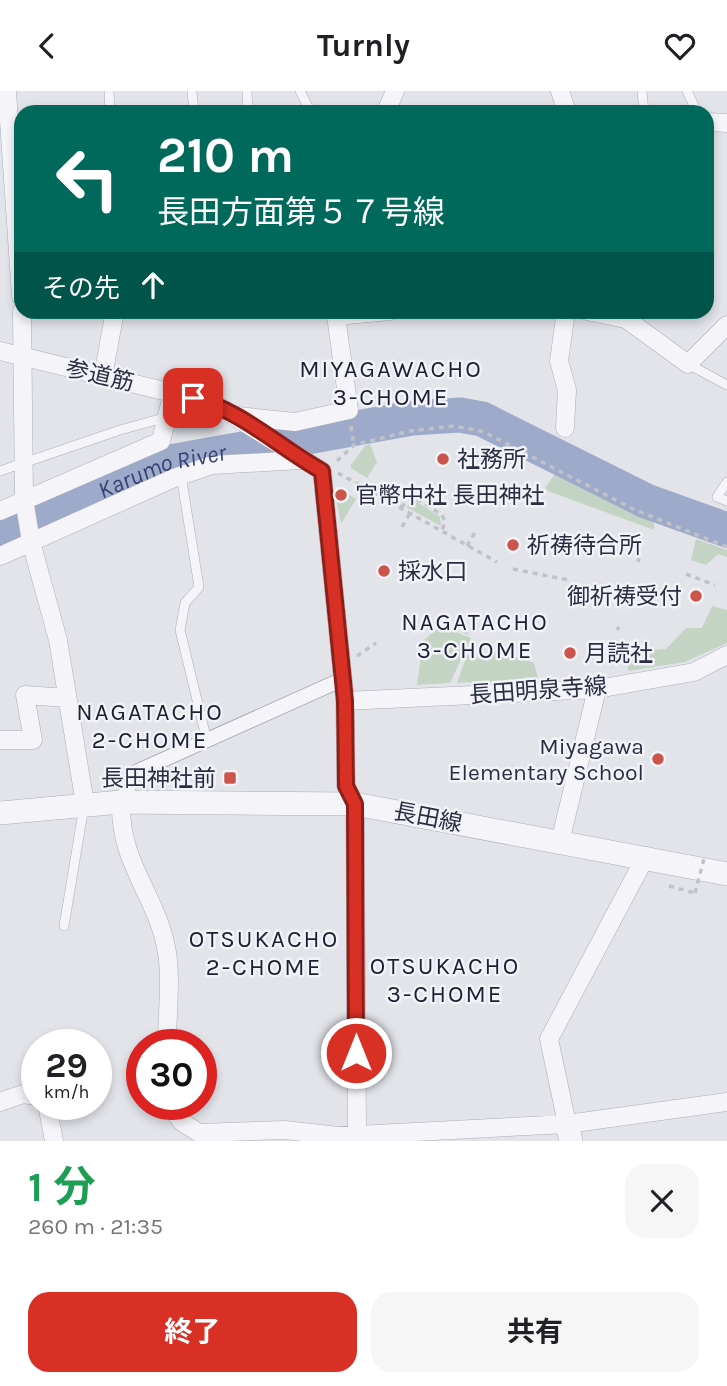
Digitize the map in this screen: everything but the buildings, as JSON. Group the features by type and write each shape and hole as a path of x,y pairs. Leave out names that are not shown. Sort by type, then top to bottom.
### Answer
{"street":[{"path":"7,91 14,194"},
{"path":"22,319 24,499 32,542 58,640 85,804"},
{"path":"103,376 114,319"},
{"name":"参道筋","path":"238,415 295,422 349,409 337,319"},
{"path":"565,319 559,361 567,390 565,428"},
{"path":"626,319 688,363 727,325"},
{"name":"参道筋","path":"0,351 213,403 238,415 252,428 322,471"},
{"path":"0,511 161,441 173,392"},
{"path":"0,556 181,475 212,465 296,456"},
{"path":"322,471 345,701 346,786 355,804 357,1136"},
{"name":"長田明泉寺線","path":"345,701 597,689 694,672 727,655"},
{"path":"167,1029 167,947 149,898 134,873 121,824 121,802 136,772 343,679"},
{"path":"560,842 597,689"},
{"path":"0,740 33,740 25,695 67,698"},
{"name":"長田線","path":"0,813 121,802 355,804 646,856 727,874"},
{"path":"569,1132 549,1039 646,856"},
{"path":"0,1102 21,1095"},
{"path":"180,1120 199,1133 285,1130 338,1139 357,1136 569,1132 727,1102"},
{"path":"50,1120 54,1141"}],"lane":[{"path":"688,363 727,385"},
{"path":"0,471 167,417"},
{"path":"181,475 199,587 185,603 180,630 207,741"},
{"path":"727,482 716,496 727,501"},
{"path":"64,926 85,804"}],"path":[{"path":"351,421 354,445"},
{"path":"322,471 354,445 410,431 454,426 484,432 634,509 727,547"},
{"path":"344,474 497,562"},
{"path":"401,507 414,497 442,515 445,521 442,531"},
{"path":"402,527 410,513"},
{"path":"467,546 476,531"},
{"path":"513,569 568,580"},
{"path":"685,574 715,585"},
{"path":"454,627 471,634"},
{"path":"364,651 376,643"},
{"path":"657,883 695,893 705,855"}],"green space":[{"path":"370,444 377,462 367,478 351,468 351,465 365,446"},
{"path":"556,472 654,521 654,530 548,491 545,488"},
{"path":"341,490 356,499 341,524 336,498"},
{"path":"414,500 440,517 441,526 406,507"},
{"path":"696,539 727,550 727,557 718,554 706,565 691,560"},
{"path":"712,606 727,610 727,643 685,662 628,671 627,652 666,649 686,628 702,628"},
{"path":"440,626 471,638 450,683 417,685 423,641"},
{"path":"492,649 534,663 538,679 535,683 479,687 468,682 457,683 467,655 486,660"}],"waterway":[{"name":"Karumo River","path":"0,535 165,463 412,418 460,415 482,419 646,501 727,530"}],"place":[{"name":"社務所","path":"443,459"},
{"name":"官幣中社 長田神社","path":"341,495"},
{"name":"祈祷待合所","path":"513,545"},
{"name":"採水口","path":"384,571"},
{"name":"御祈祷受付","path":"696,596"},
{"name":"月読社","path":"570,653"},
{"name":"Miyagawa Elementary School","path":"658,759"},
{"name":"長田神社前","path":"230,778"}],"district":[{"name":"MIYAGAWACHO 3-CHOME","path":"391,383"},
{"name":"NAGATACHO 3-CHOME","path":"475,636"},
{"name":"NAGATACHO 2-CHOME","path":"150,726"},
{"name":"OTSUKACHO 2-CHOME","path":"264,953"},
{"name":"OTSUKACHO 3-CHOME","path":"445,980"}],"route":[{"path":"193,398 213,403 238,415 252,428 322,471 345,701 346,786 355,804 356,1053"}]}
